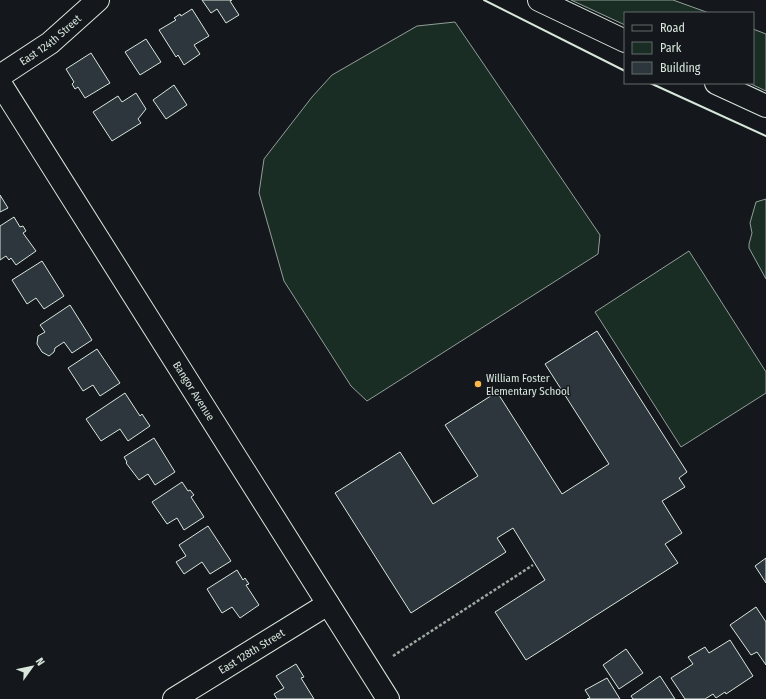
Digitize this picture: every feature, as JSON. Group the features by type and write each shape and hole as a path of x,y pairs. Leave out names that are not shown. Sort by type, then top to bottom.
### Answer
{"main road":[{"name":"East 124th Street","path":"0,76 50,43 98,0"},
{"path":"539,0 624,42"},
{"name":"Bangor Avenue","path":"0,83 388,699"},
{"path":"718,84 766,106"},
{"name":"East 128th Street","path":"174,699 328,604"}],"path":[{"path":"393,656 533,565"}],"green space":[{"path":"571,0 673,0 706,12 624,12 624,25"},
{"path":"455,22 600,235 598,254 367,401 351,386 284,281 259,193 264,159 312,97 332,75 417,26"},
{"path":"754,29 766,34 766,91 751,84 754,84"},
{"path":"766,199 766,279 749,248 749,244 752,233 750,223 756,202"},
{"path":"689,251 766,372 766,393 681,447 595,312"}],"building":[{"path":"202,0 232,0 230,1 239,15 226,23 217,9 211,13"},
{"path":"192,9 209,36 194,45 200,54 184,65 178,55 176,57 159,30 176,20 174,18 180,14 181,16"},
{"path":"146,39 161,62 140,75 125,52"},
{"path":"91,53 110,83 85,98 78,87 75,89 72,84 74,82 66,69"},
{"path":"174,85 187,105 166,119 153,100"},
{"path":"136,93 146,109 138,119 141,123 112,141 93,112 118,96 122,102"},
{"path":"0,195 8,208 0,212"},
{"path":"14,217 20,227 23,226 26,231 23,233 36,251 16,265 11,258 9,260 6,256 0,260 0,226"},
{"path":"42,261 64,296 44,309 36,298 27,304 12,280"},
{"path":"70,305 92,340 72,353 64,342 55,348 54,352 49,356 42,352 37,344 38,336 45,332 40,325"},
{"path":"597,331 687,472 679,478 685,487 662,501 682,533 665,544 678,563 526,660 495,612 545,580 513,528 497,538 506,552 411,613 335,493 400,452 433,504 478,476 445,425 497,392 562,494 609,464 545,364"},
{"path":"97,349 120,383 100,396 93,385 83,391 68,368"},
{"path":"125,393 140,416 142,414 150,426 128,441 120,429 101,441 86,419"},
{"path":"154,438 175,472 155,485 148,474 139,480 126,463 127,462 124,457"},
{"path":"182,482 188,491 190,490 194,495 191,497 204,517 184,530 177,518 167,524 152,502"},
{"path":"208,526 231,561 210,574 202,562 184,574 176,562 186,556 179,545"},
{"path":"766,558 766,583 755,566"},
{"path":"237,570 243,580 245,578 249,584 246,585 259,605 240,618 232,607 222,613 207,589"},
{"path":"756,607 766,622 766,665 757,652 751,655 730,625"},
{"path":"730,640 753,676 726,694 725,692 716,698 713,694 705,699 685,699 671,678 693,664 688,657 705,647 709,653"},
{"path":"626,649 643,673 619,689 603,665"},
{"path":"296,664 304,677 301,678 314,699 277,699 274,694 284,688 276,676"},
{"path":"660,676 675,699 633,699 631,696"},
{"path":"607,678 620,699 587,699 590,698 585,690"}],"wall":[{"path":"484,0 624,70"},
{"path":"652,84 766,136"}],"place":[{"name":"William Foster Elementary School","path":"478,384"}]}
